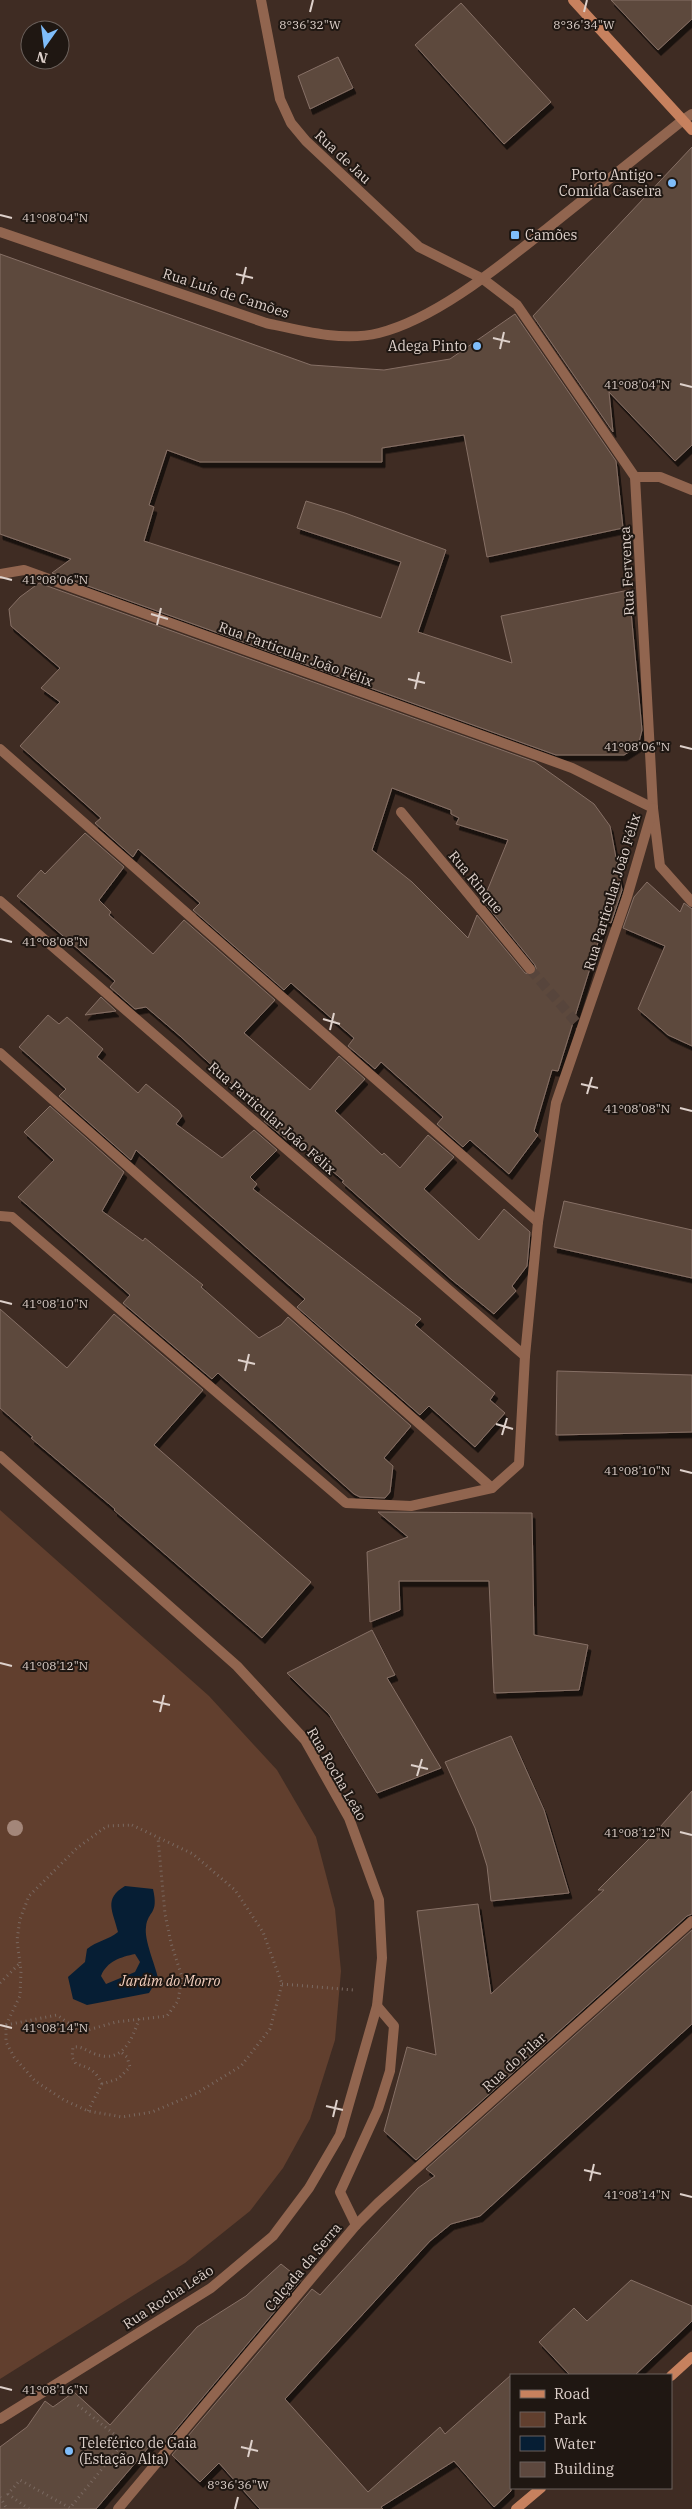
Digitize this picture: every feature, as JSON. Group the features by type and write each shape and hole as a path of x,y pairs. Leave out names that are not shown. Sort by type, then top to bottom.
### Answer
{"main road":[{"path":"573,0 692,130"},
{"path":"672,2375 692,2358"},
{"path":"516,2509 539,2489"}],"street":[{"name":"Rua de Jau","path":"261,0 280,99 291,123 306,141 419,247 483,279"},
{"name":"Rua Luís de Camões","path":"0,232 266,323 310,332 346,336 378,333 412,321 483,279 692,114"},
{"path":"483,279 517,304 635,477 660,477 692,490"},
{"name":"Rua Fervença","path":"635,477 641,557 653,808 660,866 692,902"},
{"name":"Rua Particular João Félix","path":"0,574 24,570 572,768 653,808 627,897 556,1103 538,1222 525,1356 519,1464 492,1488 411,1506 346,1503 12,1217 0,1216"},
{"path":"0,749 538,1222"},
{"name":"Rua Rinque","path":"401,812 530,969"},
{"name":"Rua Particular João Félix","path":"0,901 525,1356"},
{"path":"0,1053 492,1488"},
{"name":"Rua Rocha Leão","path":"0,1456 238,1666 305,1740 349,1818 379,1900 382,1958 377,2006 340,2135 309,2188 273,2236 211,2288 0,2419"},
{"name":"Rua do Pilar","path":"356,2225 378,2203 692,1921"},
{"name":"Calçada da Serra","path":"118,2509 356,2225 340,2192 378,2109 390,2072 394,2026 377,2006"}],"path":[{"path":"132,1825 192,1854 235,1890 263,1932 282,1984 270,2029 241,2066 198,2093 152,2112 122,2117 88,2111 64,2100 35,2081 14,2057 6,2042 6,2025 20,1996 20,1962 17,1940 20,1920 29,1896 77,1848 107,1826 132,1825"},
{"path":"6,2025 57,2015 81,2032 116,2022 167,2016 178,2001 182,1977 170,1943 165,1914 158,1837"},
{"path":"0,1983 20,1962"},
{"path":"282,1984 352,1988 377,2006"},
{"path":"102,2084 98,2074 88,2067 76,2064 72,2057 73,2047 82,2046 94,2054 108,2057 121,2052 131,2042 139,2019"},
{"path":"88,2111 102,2084 118,2079 130,2067 127,2057 121,2052"},
{"path":"29,2509 8,2494 20,2480 70,2508 124,2442 54,2386"},
{"path":"0,2498 7,2509"}],"green space":[{"name":"Jardim do Morro","path":"0,1510 209,1696 277,1770 316,1837 335,1909 341,1971 335,2040 310,2119 283,2168 250,2211 185,2263 0,2379"}],"water":[{"path":"125,1886 153,1889 155,1904 147,1922 146,1932 158,1978 149,1993 87,2005 73,1999 68,1977 85,1962 87,1949 118,1932 111,1906 114,1896","holes":["135,1954 140,1962 135,1972 106,1984 101,1976 111,1963 120,1958"]}],"building":[{"path":"611,0 692,0 692,19 658,50"},
{"path":"461,3 551,102 504,144 415,45"},
{"path":"338,57 353,88 310,109 298,76"},
{"path":"692,147 692,445 675,461 609,392 613,432 533,316"},
{"path":"0,254 311,365 384,370 450,359 515,314 616,461 623,528 487,557 464,435 382,448 382,462 200,462 167,450 149,505 154,507 144,541 381,618 401,562 297,528 306,501 345,513 446,550 418,632 512,663 501,616 629,590 642,730 638,746 624,755 556,755 52,573 71,559 0,534"},
{"path":"39,583 535,762 594,804 610,826 622,890 611,923 605,920 558,1071 552,1070 534,1131 538,1135 509,1174 470,1140 463,1147 437,1124 443,1117 381,1062 375,1069 348,1046 354,1038 291,983 284,990 193,910 200,903 138,849 133,857 95,823 101,818 20,746 60,702 41,688 60,668 11,626 9,609 20,597","holes":["392,788 451,810 451,814 459,818 456,824 508,840 483,901 535,965 537,971 534,975 525,973 477,915 468,938 412,882 372,850"]},
{"path":"85,833 124,867 99,900 111,912 109,915 153,954 184,920 275,1000 244,1033 310,1090 339,1056 365,1079 335,1111 382,1155 384,1153 400,1168 428,1135 454,1157 424,1189 479,1240 504,1209 530,1232 527,1266 512,1286 516,1291 494,1314 452,1280 342,1182 344,1181 291,1136 287,1140 264,1121 268,1117 146,1007 135,1009 110,987 115,981 17,896 41,870 45,874"},
{"path":"647,882 680,912 684,903 692,909 692,1046 668,1035 638,1009 665,946 623,928 634,897"},
{"path":"101,997 116,1011 85,1015"},
{"path":"48,1015 59,1024 67,1017 103,1049 97,1057 138,1093 146,1084 179,1111 182,1116 176,1124 222,1158 254,1130 277,1150 250,1177 257,1184 253,1189 421,1319 415,1325 495,1393 490,1400 505,1413 475,1447 429,1406 420,1415 297,1307 305,1299 136,1150 131,1160 59,1096 66,1089 19,1047"},
{"path":"50,1106 124,1172 102,1211 143,1241 145,1238 203,1285 201,1287 259,1338 281,1325 288,1317 411,1426 384,1458 393,1466 390,1492 385,1498 360,1497 354,1494 218,1373 212,1379 123,1303 130,1295 18,1197 54,1160 24,1132"},
{"path":"564,1201 692,1230 692,1278 554,1247"},
{"path":"0,1309 67,1368 114,1314 203,1390 154,1445 311,1582 262,1638 31,1438 33,1437 0,1408"},
{"path":"557,1371 692,1375 692,1432 556,1435"},
{"path":"378,1512 532,1513 534,1635 588,1645 579,1690 494,1693 489,1581 399,1581 400,1610 370,1622 367,1552 408,1537"},
{"path":"372,1630 395,1675 387,1678 441,1768 377,1793 329,1714 287,1673"},
{"path":"511,1736 544,1810 569,1893 491,1901 487,1866 475,1828 445,1762"},
{"path":"692,1791 692,1914 687,1916 416,2160 384,2131 407,2047 436,2055 417,1911 478,1904 491,1994 604,1890 598,1890 652,1836"},
{"path":"692,1930 692,2024 480,2216 451,2224 430,2241 285,2399 368,2492 440,2427 445,2434 510,2376 511,2491 494,2507 454,2461 381,2507 383,2509 260,2509 219,2463 200,2482 172,2455 312,2289 320,2295 418,2188 435,2176 426,2169"},
{"path":"281,2264 301,2280 162,2446 154,2441 96,2509 0,2509 0,2447 27,2427 45,2401 53,2407 74,2392 110,2425 197,2327 246,2296"},
{"path":"631,2280 692,2306 692,2321 636,2374 569,2374 539,2342 574,2308 587,2321"}],"tunnel":[{"path":"530,969 582,1029"}],"place":[{"name":"Porto Antigo - Comida Caseira","path":"672,183"},
{"name":"Camões","path":"515,235"},
{"name":"Adega Pinto","path":"477,346"},
{"name":"Teleférico de Gaia (Estação Alta)","path":"69,2451"}]}
